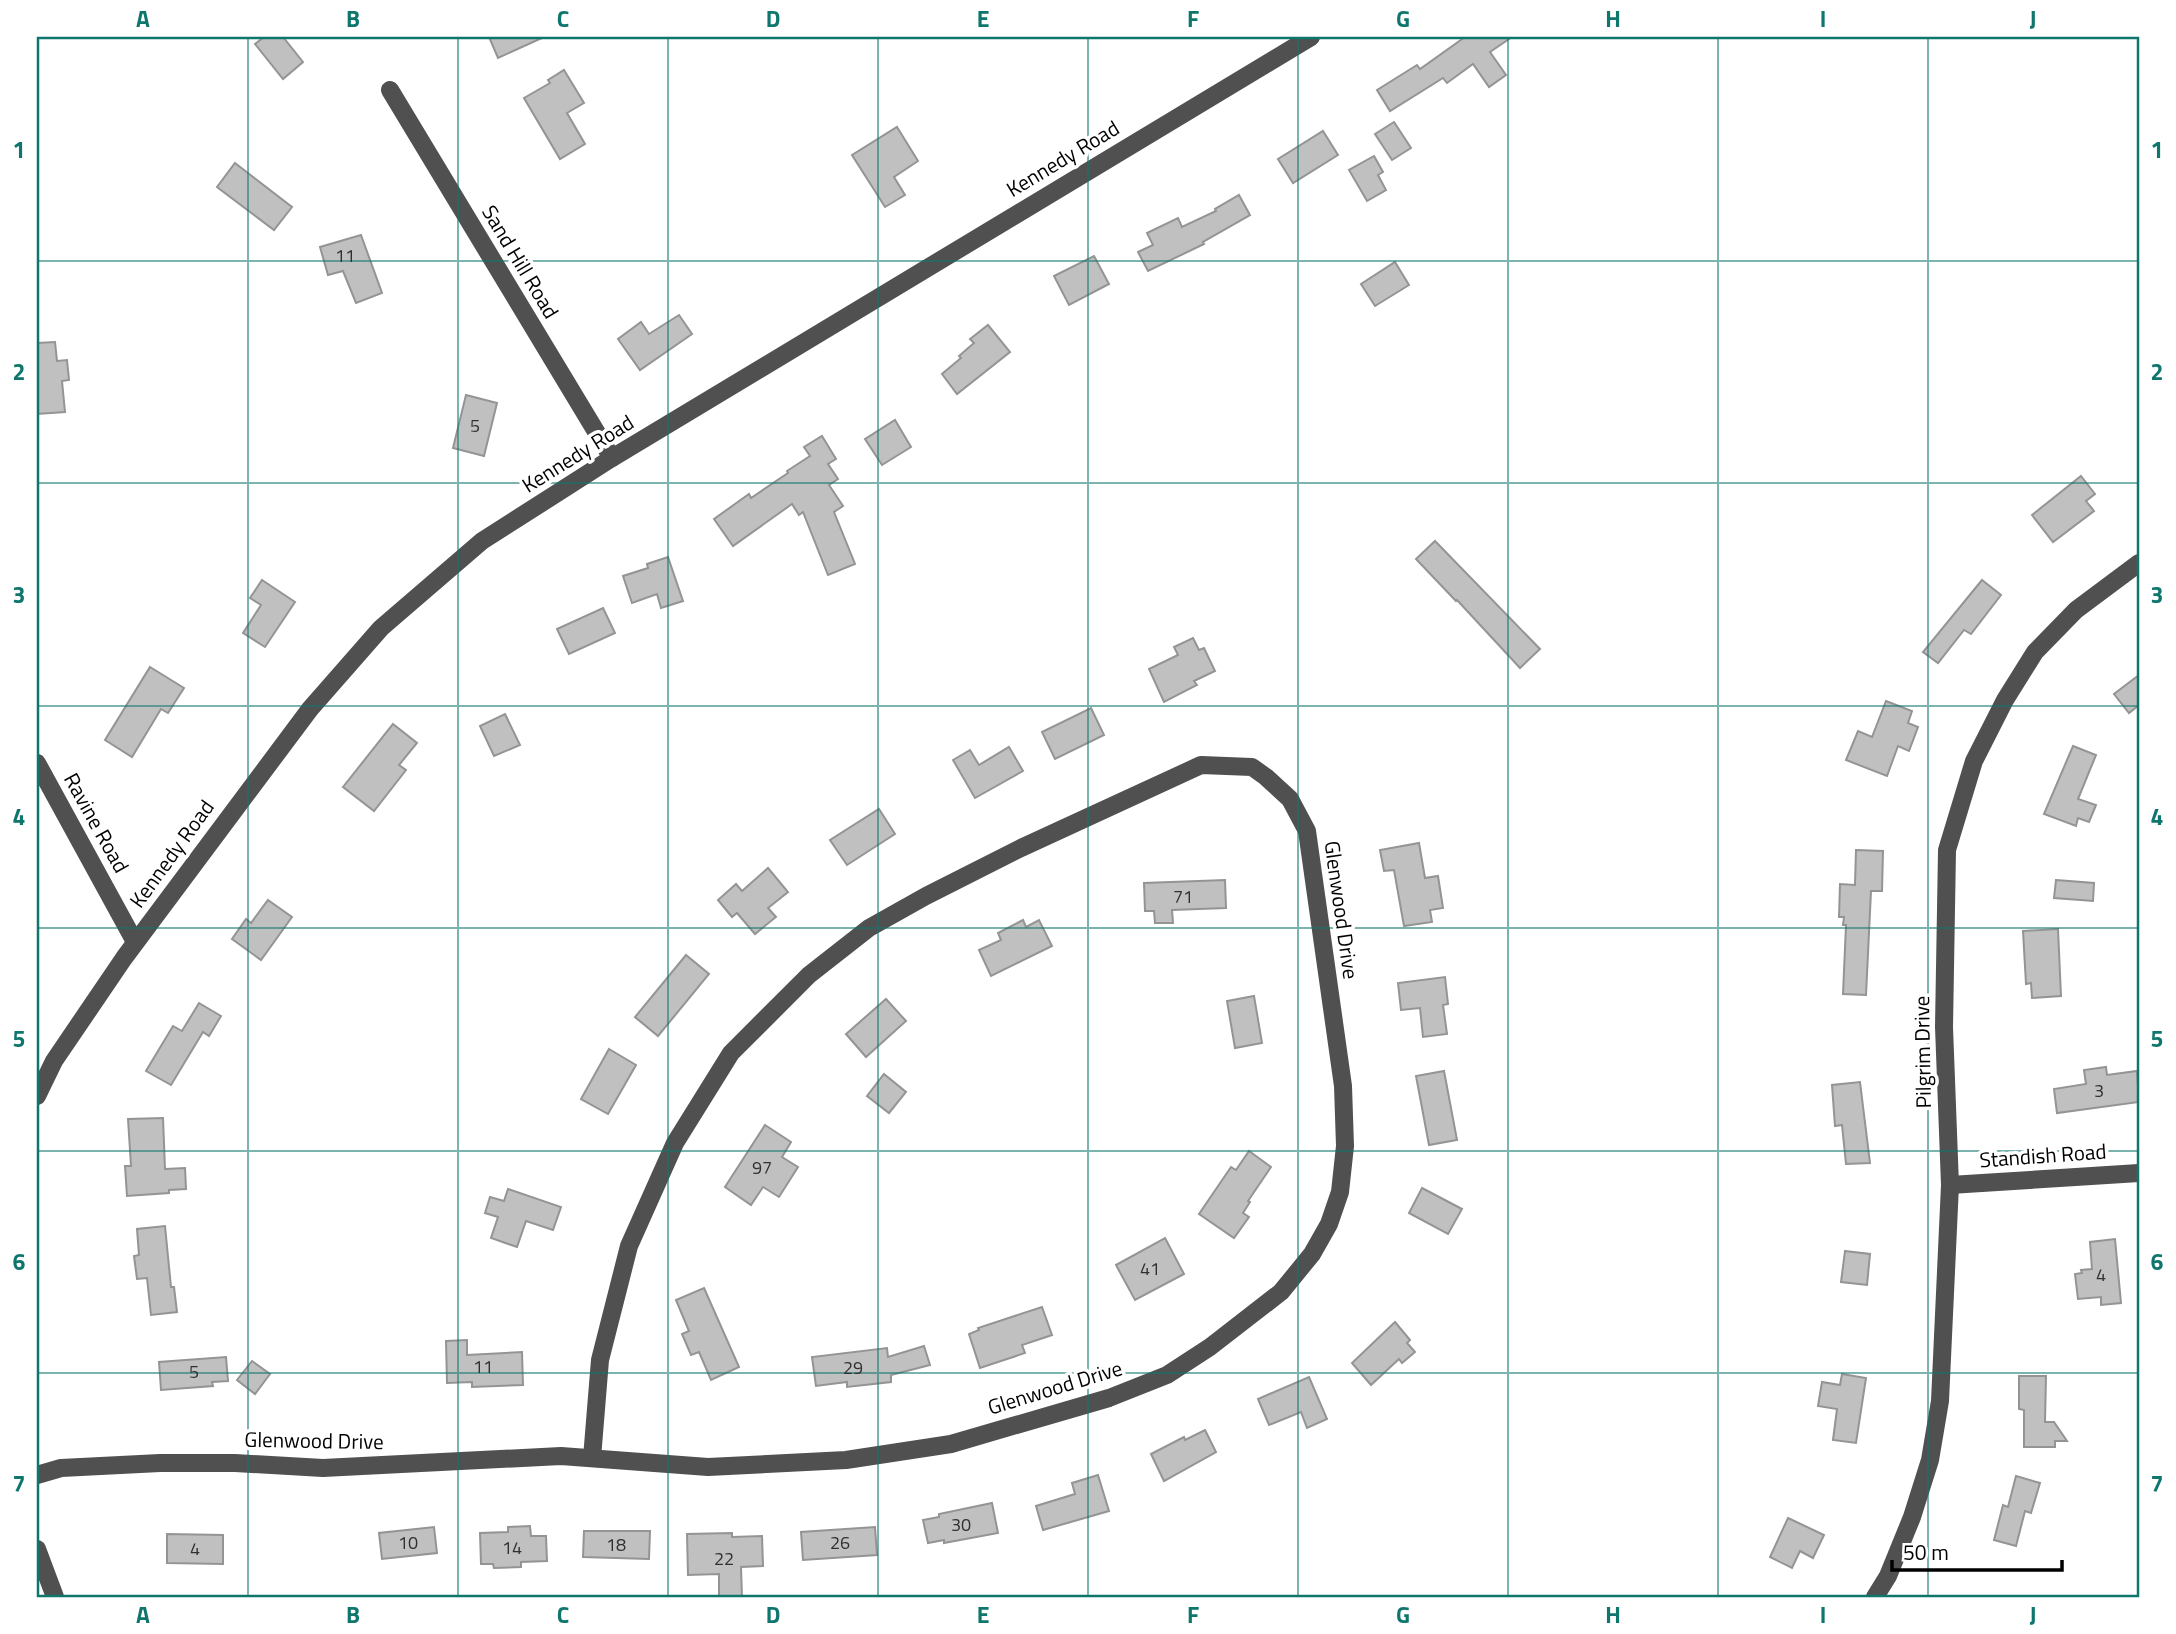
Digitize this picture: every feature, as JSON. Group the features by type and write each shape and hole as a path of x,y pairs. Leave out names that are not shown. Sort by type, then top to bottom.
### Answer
{"street":[{"name":"Kennedy Road","path":"37,1096 54,1061 135,942 310,709 381,628 482,541 612,458 1311,37"},
{"name":"Sand Hill Road","path":"390,90 612,458"},
{"name":"Pilgrim Drive","path":"1875,1597 1888,1576 1912,1517 1930,1460 1940,1401 1950,1185 1944,1027 1947,850 1974,761 2005,700 2035,652 2076,610 2139,563"},
{"name":"Ravine Road","path":"37,763 135,942"},
{"name":"Glenwood Drive","path":"37,1475 61,1468 160,1463 235,1463 323,1468 561,1456 708,1467 846,1461 951,1444 1109,1398 1167,1375 1210,1347 1281,1292 1312,1254 1329,1224 1340,1192 1345,1146 1343,1086 1307,831 1290,799 1252,767 1201,765 1021,848 926,896 869,928 809,975 731,1053 675,1143 629,1246 600,1360 592,1458"},
{"name":"Standish Road","path":"1950,1185 2139,1173"},
{"path":"37,1549 55,1597"}],"building":[{"path":"264,37 283,37 303,62 283,79 255,44"},
{"path":"489,37 544,37 498,58"},
{"path":"1465,37 1512,37 1490,52 1506,75 1489,87 1473,64 1447,83 1443,78 1390,111 1377,90 1417,65 1420,69"},
{"path":"564,70 584,103 567,113 585,144 560,159 524,98 550,83 548,80"},
{"path":"1394,122 1411,148 1392,160 1375,134"},
{"path":"897,127 918,161 894,177 905,195 885,207 852,155"},
{"path":"1323,131 1338,155 1293,183 1278,159"},
{"path":"1374,156 1383,172 1378,175 1386,190 1367,201 1349,170"},
{"path":"235,163 292,207 274,230 217,187"},
{"path":"1239,195 1250,215 1203,242 1204,244 1148,271 1138,252 1153,245 1147,233 1178,218 1182,227 1216,211 1215,209"},
{"path":"361,235 382,293 356,303 343,271 328,275 320,247"},
{"path":"1094,256 1109,284 1069,305 1054,276"},
{"path":"1395,262 1409,285 1375,306 1361,284"},
{"path":"679,315 692,334 640,370 618,339 641,322 649,334"},
{"path":"988,325 1010,352 957,394 942,374 974,343 970,339"},
{"path":"55,342 57,361 67,360 69,380 62,381 65,412 37,414 37,343"},
{"path":"466,395 497,403 484,456 453,448"},
{"path":"895,420 911,447 882,465 865,439"},
{"path":"822,436 836,459 828,464 838,479 829,485 843,506 834,512 855,564 828,575 803,512 799,515 792,504 733,546 714,519 749,494 751,498 788,473 787,471 810,456 804,447"},
{"path":"2081,476 2095,494 2086,501 2094,511 2053,542 2032,515"},
{"path":"1435,541 1540,649 1520,668 1416,559"},
{"path":"668,557 683,601 661,608 657,594 632,603 623,576 648,568 647,564"},
{"path":"262,580 295,602 265,647 243,633 261,605 250,598"},
{"path":"1982,580 2001,595 1971,634 1964,630 1938,663 1923,652"},
{"path":"603,608 615,633 569,654 557,629"},
{"path":"1193,638 1199,650 1204,648 1215,671 1194,681 1197,685 1164,702 1149,669 1178,655 1174,647"},
{"path":"150,667 184,688 168,713 161,709 132,757 105,740"},
{"path":"2139,675 2139,705 2129,713 2114,694"},
{"path":"1886,701 1912,711 1908,723 1918,727 1909,751 1898,746 1887,776 1846,760 1858,731 1872,737"},
{"path":"1091,708 1104,735 1055,759 1042,732"},
{"path":"505,714 520,745 494,756 480,726"},
{"path":"393,724 417,743 399,765 406,770 374,811 343,787"},
{"path":"2073,746 2096,755 2078,799 2096,805 2089,822 2078,818 2076,826 2044,814"},
{"path":"1009,747 1023,771 975,798 953,760 970,750 979,765"},
{"path":"879,809 895,834 847,865 830,840"},
{"path":"1419,843 1425,878 1438,876 1443,908 1430,910 1432,922 1404,926 1394,870 1384,871 1380,850"},
{"path":"1856,850 1883,851 1882,891 1871,891 1866,995 1843,994 1846,925 1843,925 1844,917 1839,917 1840,884 1855,885"},
{"path":"768,868 788,892 768,908 776,917 755,934 737,913 732,917 718,900 736,884 742,891"},
{"path":"1225,880 1226,908 1172,910 1173,923 1155,923 1154,911 1145,911 1144,883"},
{"path":"2056,880 2094,883 2093,901 2054,898"},
{"path":"268,900 292,917 261,960 232,939 246,919 251,923"},
{"path":"1023,920 1026,927 1039,920 1052,946 991,976 979,950 1001,940 998,933"},
{"path":"2058,929 2061,996 2032,998 2031,983 2026,984 2023,931"},
{"path":"686,955 709,974 658,1036 635,1017"},
{"path":"1445,977 1448,1004 1443,1005 1447,1034 1423,1037 1420,1008 1401,1010 1398,983"},
{"path":"1254,996 1262,1043 1235,1048 1227,1001"},
{"path":"886,999 906,1021 866,1057 846,1034"},
{"path":"199,1003 221,1016 209,1036 203,1032 171,1085 146,1071 173,1026 182,1031"},
{"path":"609,1049 636,1065 608,1114 581,1099"},
{"path":"2106,1067 2107,1075 2137,1071 2139,1102 2057,1113 2054,1089 2086,1084 2084,1070"},
{"path":"1444,1071 1457,1140 1429,1145 1416,1076"},
{"path":"884,1074 906,1092 889,1113 867,1096"},
{"path":"1860,1082 1870,1163 1846,1164 1842,1125 1835,1126 1832,1085"},
{"path":"163,1118 165,1169 185,1168 186,1189 127,1196 125,1166 131,1166 128,1119"},
{"path":"765,1125 791,1142 782,1157 798,1167 779,1197 763,1187 751,1205 725,1187"},
{"path":"1249,1151 1271,1167 1248,1201 1250,1202 1243,1213 1249,1217 1234,1238 1199,1214 1231,1167 1236,1170"},
{"path":"1422,1188 1462,1209 1448,1234 1409,1213"},
{"path":"508,1189 561,1207 553,1230 526,1221 517,1247 491,1238 498,1217 485,1213 490,1197 504,1201"},
{"path":"165,1226 171,1287 174,1287 177,1312 151,1315 147,1278 137,1279 134,1256 139,1255 137,1229"},
{"path":"1165,1238 1184,1274 1135,1300 1116,1265"},
{"path":"2115,1239 2121,1303 2101,1305 2101,1297 2078,1299 2075,1274 2082,1273 2081,1270 2092,1269 2090,1242"},
{"path":"1845,1251 1870,1254 1867,1285 1841,1282"},
{"path":"704,1288 739,1367 711,1380 699,1352 691,1355 682,1334 689,1331 676,1300"},
{"path":"1042,1307 1052,1335 1022,1345 1025,1353 980,1368 969,1334 979,1330 978,1328"},
{"path":"1395,1322 1410,1340 1407,1343 1415,1352 1402,1363 1399,1359 1371,1385 1352,1363"},
{"path":"467,1340 467,1355 522,1352 523,1385 472,1387 472,1382 447,1383 446,1341"},
{"path":"924,1346 930,1365 891,1375 891,1382 847,1387 847,1382 816,1386 812,1357 887,1348 888,1357"},
{"path":"226,1357 228,1381 212,1382 213,1386 161,1390 159,1362"},
{"path":"252,1361 270,1374 255,1394 237,1380"},
{"path":"1842,1374 1866,1378 1856,1443 1833,1440 1837,1409 1818,1406 1822,1382 1840,1385"},
{"path":"2019,1376 2046,1376 2045,1422 2054,1422 2067,1441 2055,1441 2055,1447 2024,1447 2024,1410 2019,1409"},
{"path":"1309,1377 1327,1419 1307,1428 1301,1412 1269,1425 1258,1399"},
{"path":"1205,1430 1216,1452 1164,1481 1151,1454 1184,1437 1185,1440"},
{"path":"1098,1475 1109,1511 1043,1530 1036,1506 1075,1494 1072,1483"},
{"path":"2016,1476 2040,1483 2031,1513 2025,1511 2016,1546 1994,1540 2003,1505 2008,1507"},
{"path":"992,1503 998,1533 944,1543 944,1540 928,1543 923,1520"},
{"path":"1788,1518 1824,1535 1813,1558 1800,1551 1792,1568 1770,1557"},
{"path":"530,1526 531,1536 546,1536 547,1561 521,1562 521,1567 494,1568 493,1564 481,1564 480,1533 508,1532 508,1527"},
{"path":"434,1527 437,1553 382,1559 379,1533"},
{"path":"875,1527 877,1555 803,1560 801,1532"},
{"path":"584,1531 650,1531 649,1559 583,1557"},
{"path":"732,1533 732,1537 762,1536 763,1566 741,1567 742,1597 719,1597 719,1574 688,1575 687,1534"},
{"path":"167,1534 223,1535 223,1564 167,1563"}]}
